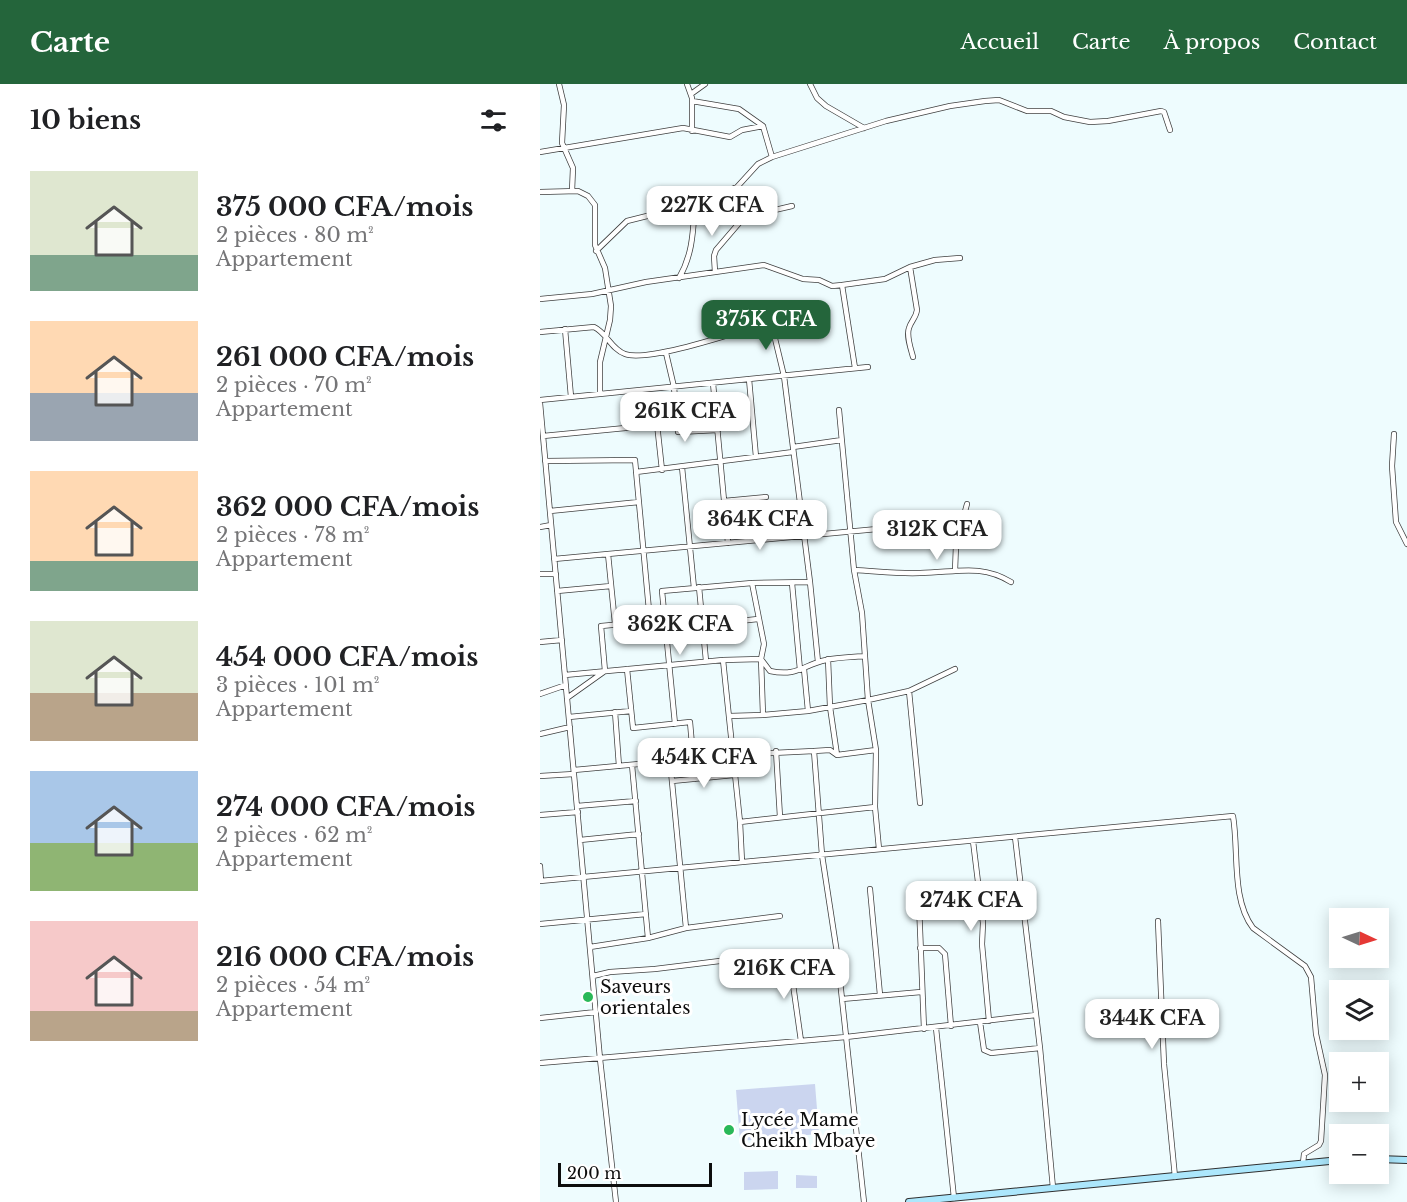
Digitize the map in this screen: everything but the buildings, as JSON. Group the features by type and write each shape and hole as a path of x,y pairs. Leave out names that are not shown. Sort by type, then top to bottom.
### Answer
{"main road":[{"path":"1389,1159 1407,1160"},
{"path":"909,1202 965,1199 1329,1161"}],"street":[{"path":"559,84 564,105 562,143 573,168 572,191"},
{"path":"687,84 692,101 692,131"},
{"path":"691,94 705,84"},
{"path":"810,84 817,98 826,106 864,128"},
{"path":"695,204 736,187 758,164 772,157 864,128 950,106 999,100 1027,111 1051,111 1079,121 1108,121 1161,111 1164,112 1170,129"},
{"path":"692,101 739,109 763,126 772,157"},
{"path":"540,152 683,128 730,137 742,130 763,126"},
{"path":"540,192 578,191 588,196 596,205 596,251 605,268 610,291 610,320 600,362 600,394"},
{"path":"596,251 627,220 695,204 704,203 746,215 792,207"},
{"path":"679,278 689,261 695,204"},
{"path":"715,272 714,253 746,215"},
{"path":"540,299 610,291 646,282 764,265 803,279 819,280 832,286 885,279 910,267 935,260 960,258"},
{"path":"910,267 917,310 908,332 913,357"},
{"path":"842,285 855,368"},
{"path":"540,332 594,327 601,330 617,351 628,356 666,353 771,322 784,376 818,662"},
{"path":"565,329 571,397"},
{"path":"666,353 674,387 678,432 718,430"},
{"path":"616,1202 600,1059 540,402 868,367"},
{"path":"749,379 756,457"},
{"path":"713,383 728,543"},
{"path":"839,410 854,570 862,613 868,700 876,750 875,807 879,849"},
{"path":"543,436 677,423"},
{"path":"657,424 662,470"},
{"path":"1394,434 1392,466 1396,522 1407,544"},
{"path":"636,472 756,457 842,440"},
{"path":"545,461 635,460 650,621"},
{"path":"682,467 706,661"},
{"path":"540,480 547,479"},
{"path":"724,501 766,497"},
{"path":"550,511 639,502"},
{"path":"955,571 956,545 968,504"},
{"path":"554,559 963,521"},
{"path":"540,527 551,525"},
{"path":"608,554 615,624"},
{"path":"854,570 920,573 983,570 1011,582"},
{"path":"540,574 556,574"},
{"path":"675,724 662,591 752,583 810,582"},
{"path":"752,583 764,644 761,658 763,715"},
{"path":"792,583 808,711"},
{"path":"557,591 611,586"},
{"path":"703,625 758,619"},
{"path":"605,671 601,626 665,620"},
{"path":"540,642 562,640"},
{"path":"761,658 770,671 784,674 802,670 828,659 865,657"},
{"path":"565,675 761,658"},
{"path":"828,659 830,707 837,754"},
{"path":"723,660 742,862"},
{"path":"627,669 633,728 690,722 695,779"},
{"path":"729,716 808,711 868,700 909,691 956,669"},
{"path":"567,698 605,671"},
{"path":"540,694 566,685"},
{"path":"909,691 920,803"},
{"path":"569,717 631,711"},
{"path":"615,712 620,766"},
{"path":"540,734 570,727"},
{"path":"732,754 830,750 837,754 876,750"},
{"path":"814,751 817,813 837,953 864,1202"},
{"path":"776,752 780,817"},
{"path":"540,776 693,759"},
{"path":"670,761 686,928"},
{"path":"632,765 648,938"},
{"path":"672,781 734,775"},
{"path":"540,815 636,801"},
{"path":"740,822 875,807"},
{"path":"540,866 541,881 1233,816 1239,891 1247,920 1253,928 1305,966 1313,984 1315,1023 1326,1084 1321,1142 1304,1154 1303,1163"},
{"path":"580,840 639,834"},
{"path":"1016,837 1053,1188"},
{"path":"973,841 989,1021"},
{"path":"870,889 880,995"},
{"path":"924,1029 918,910 921,902 1022,891"},
{"path":"540,924 646,914"},
{"path":"590,947 648,938 686,928 780,916"},
{"path":"1158,921 1164,1064 1175,1177"},
{"path":"920,948 939,948 945,954 951,1026"},
{"path":"593,976 610,972 714,961 837,953"},
{"path":"789,956 801,1041"},
{"path":"842,999 921,992"},
{"path":"540,1018 596,1012"},
{"path":"540,1063 846,1037 1036,1015"},
{"path":"980,1022 984,1050 987,1052 1040,1048"},
{"path":"936,1028 954,1198"}],"shaded area":[{"path":"815,1084 819,1134 740,1141 736,1090"},
{"path":"778,1171 778,1189 744,1190 744,1172"},
{"path":"796,1175 817,1176 817,1188 796,1188"}],"place":[{"name":"Saveurs orientales","path":"588,997"},
{"name":"Lycée Mame Cheikh Mbaye","path":"729,1130"}]}
